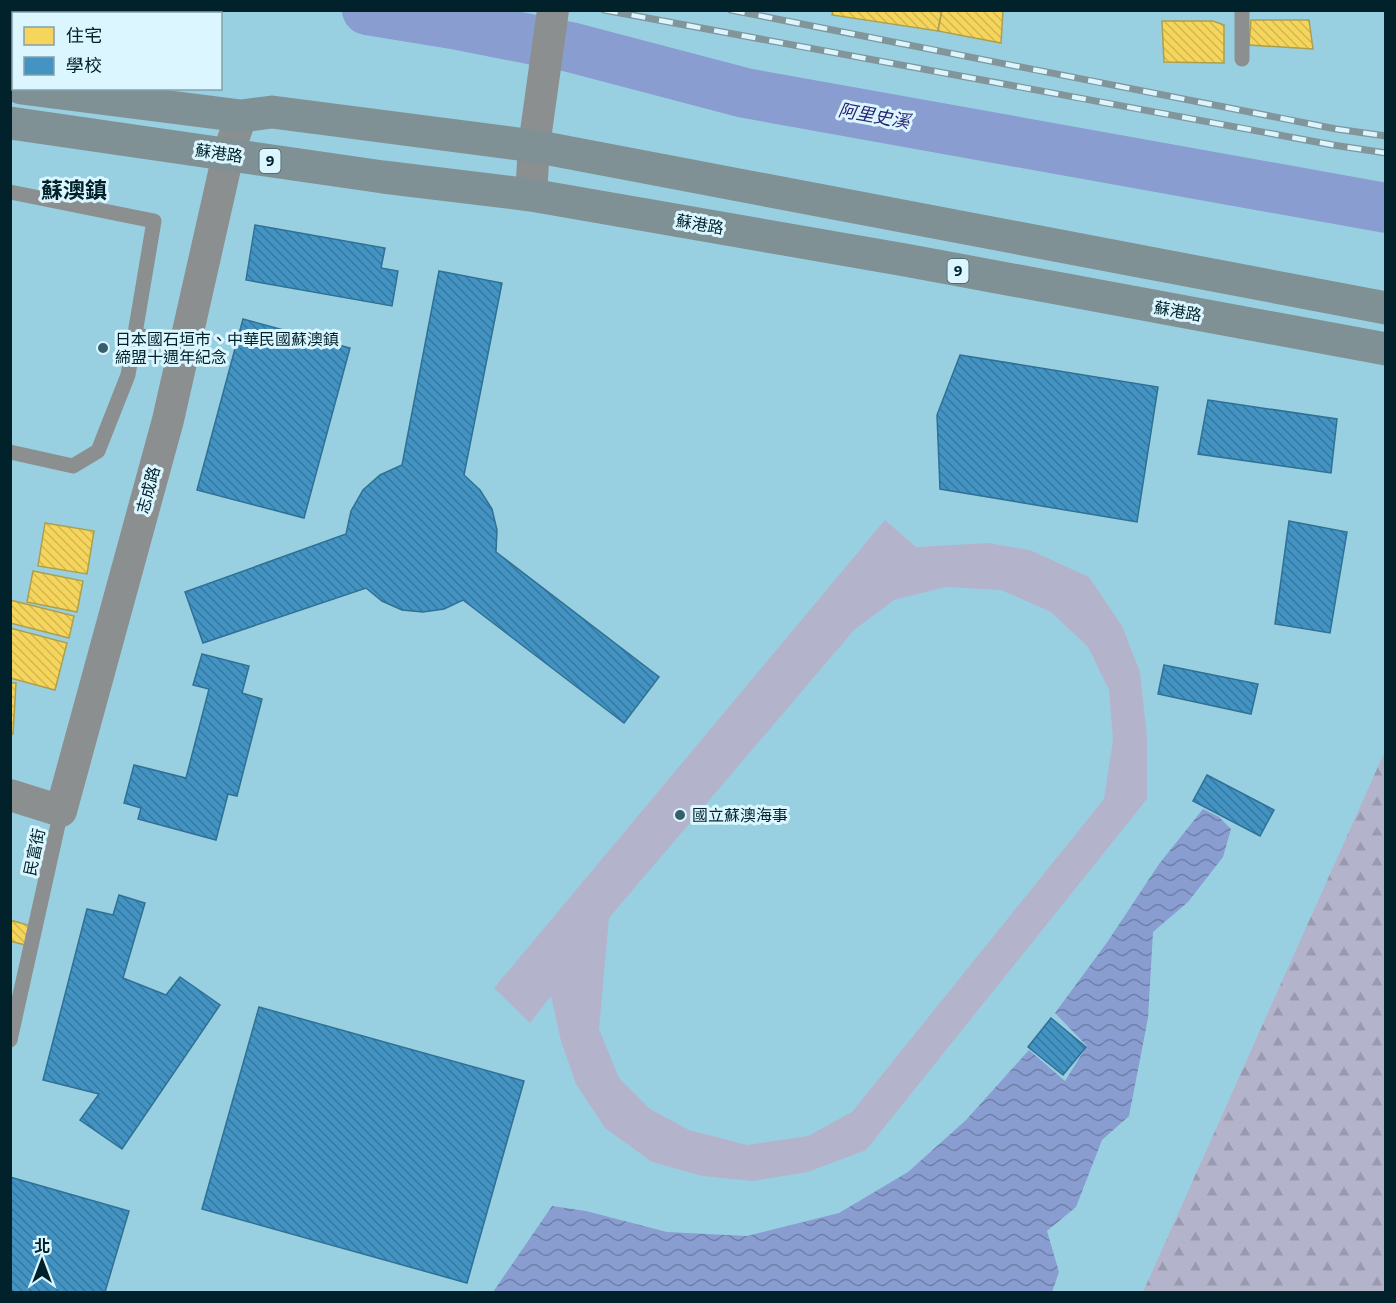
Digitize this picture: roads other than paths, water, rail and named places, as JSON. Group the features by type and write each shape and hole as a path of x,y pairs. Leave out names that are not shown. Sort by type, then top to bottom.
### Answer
{"main road":[{"path":"37,90 241,116 272,112 534,146 1386,308"},
{"name":"蘇港路","path":"10,123 383,177 531,195 905,260 1386,349"},
{"path":"905,260 915,219"}],"street":[{"path":"531,195 534,146 552,12"},
{"name":"志成路","path":"61,811 165,430 228,155 241,116"},
{"path":"10,795 61,811"}],"lane":[{"path":"1242,10 1242,59"},
{"path":"10,192 154,221 128,375 98,451 73,466 10,452"},
{"path":"135,334 185,348"},
{"name":"民富街","path":"10,1040 61,811"}],"water":[{"path":"1203,809 1219,817 1231,829 1223,857 1188,902 1153,932 1148,1018 1129,1116 1102,1140 1076,1207 1047,1231 1059,1272 1052,1292 493,1292 552,1206 586,1211 667,1232 747,1236 839,1213 908,1172 966,1120 1029,1050 1065,1081 1087,1046 1055,1013 1108,941 1159,864"}],"waterway":[{"name":"阿里史溪","path":"82,12 90,10"},
{"name":"阿里史溪","path":"367,10 570,47 745,93 1386,208"}],"railway":[{"path":"604,10 1386,153"},
{"path":"731,10 1336,129 1386,136"}],"place":[{"name":"日本國石垣市、中華民國蘇澳鎮 締盟十週年紀念","path":"103,348"},
{"name":"國立蘇澳海事","path":"680,815"}],"district":[{"name":"蘇澳鎮","path":"74,190"}]}
